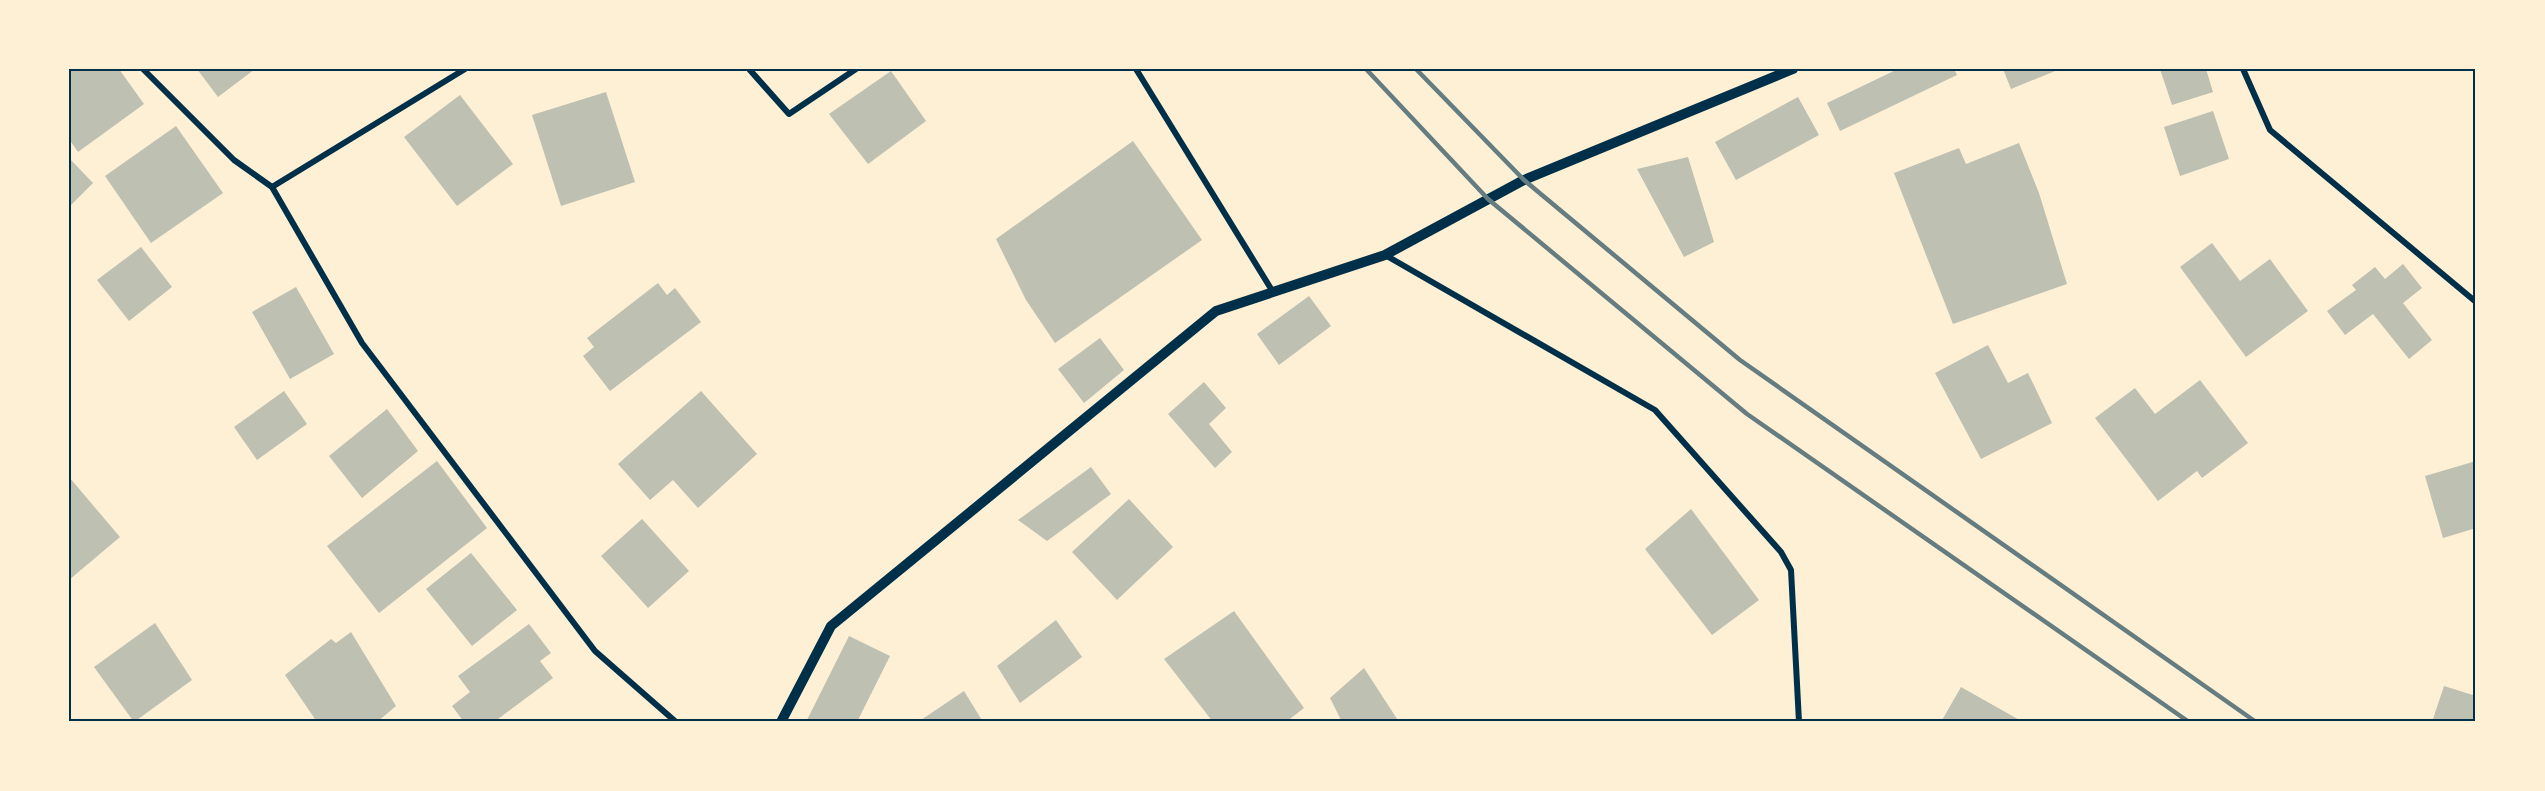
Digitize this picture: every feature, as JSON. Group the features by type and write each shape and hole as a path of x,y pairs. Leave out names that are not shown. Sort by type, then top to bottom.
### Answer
{"street":[{"path":"143,69 234,160 272,188 362,343 595,651 676,722"},
{"path":"272,188 465,69"},
{"path":"748,69 789,114 856,69"},
{"path":"1136,69 1272,292"},
{"path":"781,722 831,626 1216,311 1384,255 1524,180 1793,69"},
{"path":"2243,69 2270,130 2476,302"},
{"path":"1384,255 1655,410 1781,552 1791,570 1799,722"}],"building":[{"path":"73,69 119,69 144,104 78,152 69,139 69,72"},
{"path":"197,69 255,69 218,97"},
{"path":"1898,69 1954,69 1957,75 1840,131 1827,103"},
{"path":"2003,69 2060,69 2011,89"},
{"path":"2160,69 2206,69 2213,92 2172,105"},
{"path":"891,71 926,121 868,164 829,114"},
{"path":"606,92 635,182 561,206 532,115"},
{"path":"460,95 513,164 457,206 404,137"},
{"path":"1798,97 1819,135 1736,180 1715,142"},
{"path":"2213,111 2229,159 2180,176 2164,127"},
{"path":"176,126 223,193 151,243 105,176"},
{"path":"1133,141 1202,240 1055,343 1026,300 996,239"},
{"path":"2019,143 2039,193 2067,284 1953,324 1894,173 1959,148 1966,164"},
{"path":"1688,157 1714,242 1684,257 1637,169"},
{"path":"69,158 93,183 69,207"},
{"path":"2212,243 2240,281 2270,259 2308,311 2246,357 2180,267"},
{"path":"141,247 172,287 129,321 97,280"},
{"path":"2403,264 2422,288 2403,303 2432,340 2409,359 2373,314 2345,335 2327,311 2356,290 2352,285 2375,267 2385,279"},
{"path":"658,283 667,295 675,288 701,322 610,391 583,356 594,347 587,338"},
{"path":"296,287 334,354 290,379 252,312"},
{"path":"1309,296 1331,326 1279,365 1257,334"},
{"path":"1100,338 1124,370 1084,403 1058,369"},
{"path":"1988,345 2008,383 2028,373 2052,423 1981,459 1935,373"},
{"path":"2200,380 2248,443 2202,478 2197,471 2158,501 2095,418 2135,388 2155,414"},
{"path":"1204,382 1226,408 1209,424 1232,452 1215,468 1168,414"},
{"path":"284,391 307,424 257,460 234,427"},
{"path":"701,391 757,454 698,508 673,480 650,500 618,464"},
{"path":"387,409 418,451 362,498 329,456"},
{"path":"437,461 487,528 379,613 327,546"},
{"path":"2476,461 2476,528 2443,538 2425,476"},
{"path":"1091,467 1111,494 1047,541 1018,520"},
{"path":"69,477 120,537 69,580"},
{"path":"1129,499 1173,547 1117,600 1072,552"},
{"path":"1691,509 1759,600 1712,635 1645,549"},
{"path":"642,519 689,571 648,608 601,556"},
{"path":"471,553 517,610 472,646 426,589"},
{"path":"1234,611 1304,708 1286,722 1213,722 1164,659"},
{"path":"1056,620 1082,657 1020,703 997,666"},
{"path":"155,623 192,680 134,722 94,667"},
{"path":"529,624 551,653 540,661 553,678 494,722 464,722 452,706 470,692 458,676"},
{"path":"351,632 396,706 377,722 317,722 285,675 331,639 336,643"},
{"path":"849,636 890,656 857,722 806,722"},
{"path":"1364,668 1399,722 1342,722 1330,698"},
{"path":"2444,686 2476,696 2476,722 2432,722"},
{"path":"1961,687 2023,722 1941,722"},
{"path":"964,691 983,722 918,722"}],"railway":[{"path":"1366,69 1488,199 1747,414 2189,722"},
{"path":"1416,69 1524,180 1740,360 2256,722"}]}
